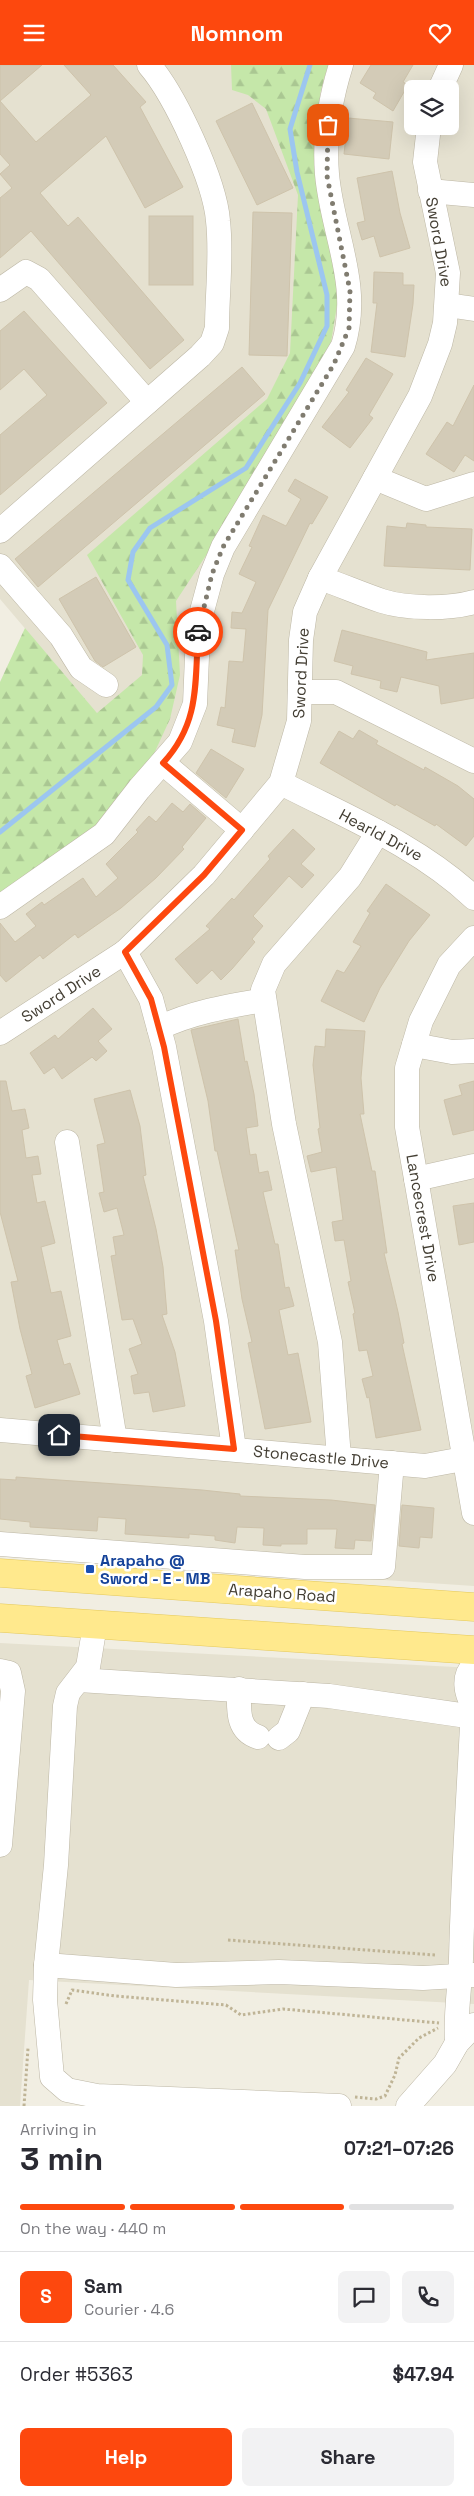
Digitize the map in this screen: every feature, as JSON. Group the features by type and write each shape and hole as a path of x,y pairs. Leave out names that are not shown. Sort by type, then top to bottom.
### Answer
{"main road":[{"name":"Arapaho Road","path":"0,1573 474,1607"},
{"path":"0,1618 474,1650"}],"street":[{"path":"0,531 212,343 217,328 218,220 207,176 174,102 149,65"},
{"path":"0,907 104,834 139,789 180,742 195,703 198,633 202,611 212,574 223,547 334,364 349,328 350,291 327,176 326,155 328,125 340,65"},
{"path":"444,80 451,65"},
{"name":"Sword Drive","path":"0,1033 125,952 204,875 281,783 299,721 301,640 305,612 320,578 420,396 440,344 447,305 448,273 425,162 428,135"},
{"path":"430,191 474,195"},
{"path":"0,290 26,271 39,279 146,402"},
{"path":"447,305 474,309"},
{"path":"375,478 426,499 474,484"},
{"path":"0,566 61,636 81,668 106,685"},
{"path":"320,578 384,602 426,606 462,605 474,602"},
{"path":"300,692 336,692 474,761"},
{"path":"163,763 242,830"},
{"name":"Hearld Drive","path":"281,783 417,853 454,878 474,898"},
{"path":"338,1458 330,1342 284,1124 263,989 274,964 350,877 378,832"},
{"name":"Lancecrest Drive","path":"474,938 449,965 421,1021 408,1068 407,1127 444,1333 463,1459 474,1513"},
{"path":"125,952 151,999 159,1028 216,1321 234,1449"},
{"path":"159,1028 173,1021 226,1007 264,1000"},
{"path":"414,1045 452,1052 474,1051"},
{"path":"67,1142 115,1440"},
{"path":"416,1179 474,1166"},
{"name":"Stonecastle Drive","path":"1,1424 115,1440 425,1466 463,1459"},
{"path":"0,1544 306,1567 383,1567 392,1463"},
{"path":"95,1625 88,1667 68,1693 66,1706 56,1865 46,1965 47,2019 52,2077 67,2090 97,2101 343,2101"},
{"path":"408,2106 445,2064 453,2026 458,1975 474,1711 466,1693 468,1671 474,1665"},
{"path":"0,1671 9,1673 13,1691 0,1845"},
{"path":"79,1680 303,1694 474,1711"},
{"path":"239,1689 239,1713 243,1728 250,1734 268,1737 288,1731 303,1694"},
{"path":"46,1965 176,1975 279,1972 458,1975"}],"path":[{"path":"228,1940 435,1955 439,1967 458,1975"},
{"path":"24,2106 29,2038 35,2023 61,2015 72,1990 116,1996 226,2005 241,2015 283,2009 453,2026"},
{"path":"343,2101 376,2099 386,2096 395,2075 399,2058 420,2038 438,2029 453,2026"}],"shaded area":[{"path":"0,65 474,65 474,1586 0,1554 0,896 146,771 0,599"},
{"path":"0,1643 474,1668 474,2004 29,1980 20,2106 0,2106"}],"green space":[{"path":"231,65 328,65 320,94 320,184 339,293 331,342 234,513 176,601 180,675 170,719 146,771 98,828 0,896 0,682 25,628 97,713 142,675 143,655 87,555 267,399 290,353 298,195 266,109 248,95 232,90"}],"building":[{"path":"0,65 42,65 0,101"},
{"path":"64,65 113,65 146,102 140,107 183,187 145,208 106,136 40,193 68,226 78,217 184,340 150,369 31,231 0,258 0,198 12,188 0,174 10,165 0,154 0,101 36,142 91,95"},
{"path":"371,65 413,65 403,82 404,92 393,111 373,98 376,93 360,83"},
{"path":"252,103 293,188 257,205 216,121"},
{"path":"348,118 393,122 389,159 344,154"},
{"path":"392,171 400,213 410,248 380,257 374,236 362,240 357,223 365,221 357,178"},
{"path":"253,212 292,213 287,356 249,355"},
{"path":"149,216 193,216 193,285 149,285"},
{"path":"374,272 403,273 403,285 414,285 405,357 371,352 377,303 373,303"},
{"path":"24,311 107,403 0,495 0,435 47,395 24,369 0,390 0,331"},
{"path":"366,358 393,374 369,415 373,418 350,448 322,427 349,392 346,390"},
{"path":"242,367 265,394 38,587 15,559"},
{"path":"474,385 474,461 465,455 454,472 426,454 447,422 453,426"},
{"path":"295,479 328,497 312,524 310,523 268,610 262,715 255,747 232,742 235,729 217,725 221,707 225,708 229,661 243,662 246,629 231,628 232,612 242,613 256,582 239,574 252,547 249,546 263,515 286,526 301,499 288,491"},
{"path":"407,523 426,525 426,527 472,529 470,570 384,566 387,526 406,528"},
{"path":"96,577 136,647 103,667 95,661 59,599"},
{"path":"342,630 427,652 426,660 474,653 474,698 441,704 439,686 401,677 397,692 380,688 381,681 351,674 353,666 334,661"},
{"path":"359,730 378,741 376,744 424,770 425,767 458,786 474,799 474,836 466,846 436,824 435,826 396,804 395,806 320,763 339,731 353,739"},
{"path":"211,749 244,769 226,798 196,773"},
{"path":"172,803 183,812 190,804 206,818 182,847 184,849 156,878 121,908 78,938 75,934 43,959 40,955 6,982 0,975 0,923 15,942 36,926 26,914 42,902 44,905 83,878 96,897 118,878 106,864 138,832 136,830 149,816 156,822"},
{"path":"293,829 315,849 301,864 314,875 302,888 289,876 253,916 263,926 252,939 255,942 232,969 221,980 212,970 197,984 175,959 210,929 206,926 232,898 234,900 270,859 268,856"},
{"path":"386,884 430,915 409,941 380,988 364,1022 321,1001 337,970 344,973 361,946 353,942 370,913 367,911"},
{"path":"93,1008 112,1029 98,1041 107,1051 96,1061 92,1057 62,1079 54,1067 44,1074 30,1053 55,1035 58,1039"},
{"path":"238,1019 245,1062 247,1061 254,1094 258,1126 246,1128 250,1155 256,1154 259,1173 268,1171 272,1190 263,1192 275,1244 278,1244 285,1288 289,1287 294,1306 279,1310 288,1355 298,1353 311,1422 265,1429 248,1343 252,1342 242,1299 235,1250 239,1250 217,1151 215,1151 208,1101 191,1030"},
{"path":"326,1029 365,1031 361,1078 364,1114 360,1114 372,1171 375,1171 387,1253 384,1253 398,1312 404,1343 402,1344 421,1430 376,1438 369,1397 367,1398 362,1379 373,1376 367,1350 359,1351 353,1314 355,1313 348,1282 351,1281 344,1240 335,1241 332,1222 343,1220 336,1167 311,1172 307,1156 322,1152 318,1129 320,1128 313,1065 315,1046 325,1047"},
{"path":"0,1081 6,1081 12,1111 25,1109 29,1128 22,1130 26,1158 38,1156 41,1174 32,1175 37,1203 45,1201 55,1243 41,1247 51,1293 61,1291 71,1336 57,1340 64,1365 70,1363 80,1394 35,1408 26,1376 32,1374 20,1329 11,1282 18,1281 0,1212"},
{"path":"474,1081 474,1130 453,1135 444,1100 462,1095 459,1085"},
{"path":"130,1090 140,1126 146,1175 143,1176 163,1267 167,1314 162,1315 175,1352 185,1406 153,1412 149,1392 134,1394 131,1376 138,1374 129,1349 142,1344 133,1319 122,1320 111,1256 116,1255 113,1237 124,1235 117,1208 104,1212 99,1193 104,1192 97,1145 105,1143 94,1099"},
{"path":"474,1203 474,1242 459,1245 453,1206"},
{"path":"16,1477 202,1490 240,1494 240,1496 331,1500 375,1505 371,1541 355,1540 354,1549 335,1548 337,1529 307,1529 307,1544 281,1544 281,1546 263,1545 264,1528 237,1527 235,1543 215,1540 215,1536 189,1534 189,1538 125,1534 126,1519 98,1517 97,1531 30,1527 30,1522 0,1519 0,1479 16,1480"},
{"path":"402,1505 434,1508 432,1538 420,1537 419,1548 399,1546"}],"waterway":[{"path":"0,832 156,707 172,685 167,645 128,580 133,552 150,528 246,468 300,383 327,326 327,295 297,172 290,129 310,65"}],"way so far":[{"path":"198,632 212,574 223,547 334,364 344,346 349,328 350,291 327,176 328,125"}],"place":[{"name":"Arapaho @ Sword - E - MB","path":"90,1569"}],"route":[{"path":"59,1435 234,1449 216,1321 164,1047 151,999 125,952 204,875 242,830 163,763 180,742 195,703 198,632"}]}
